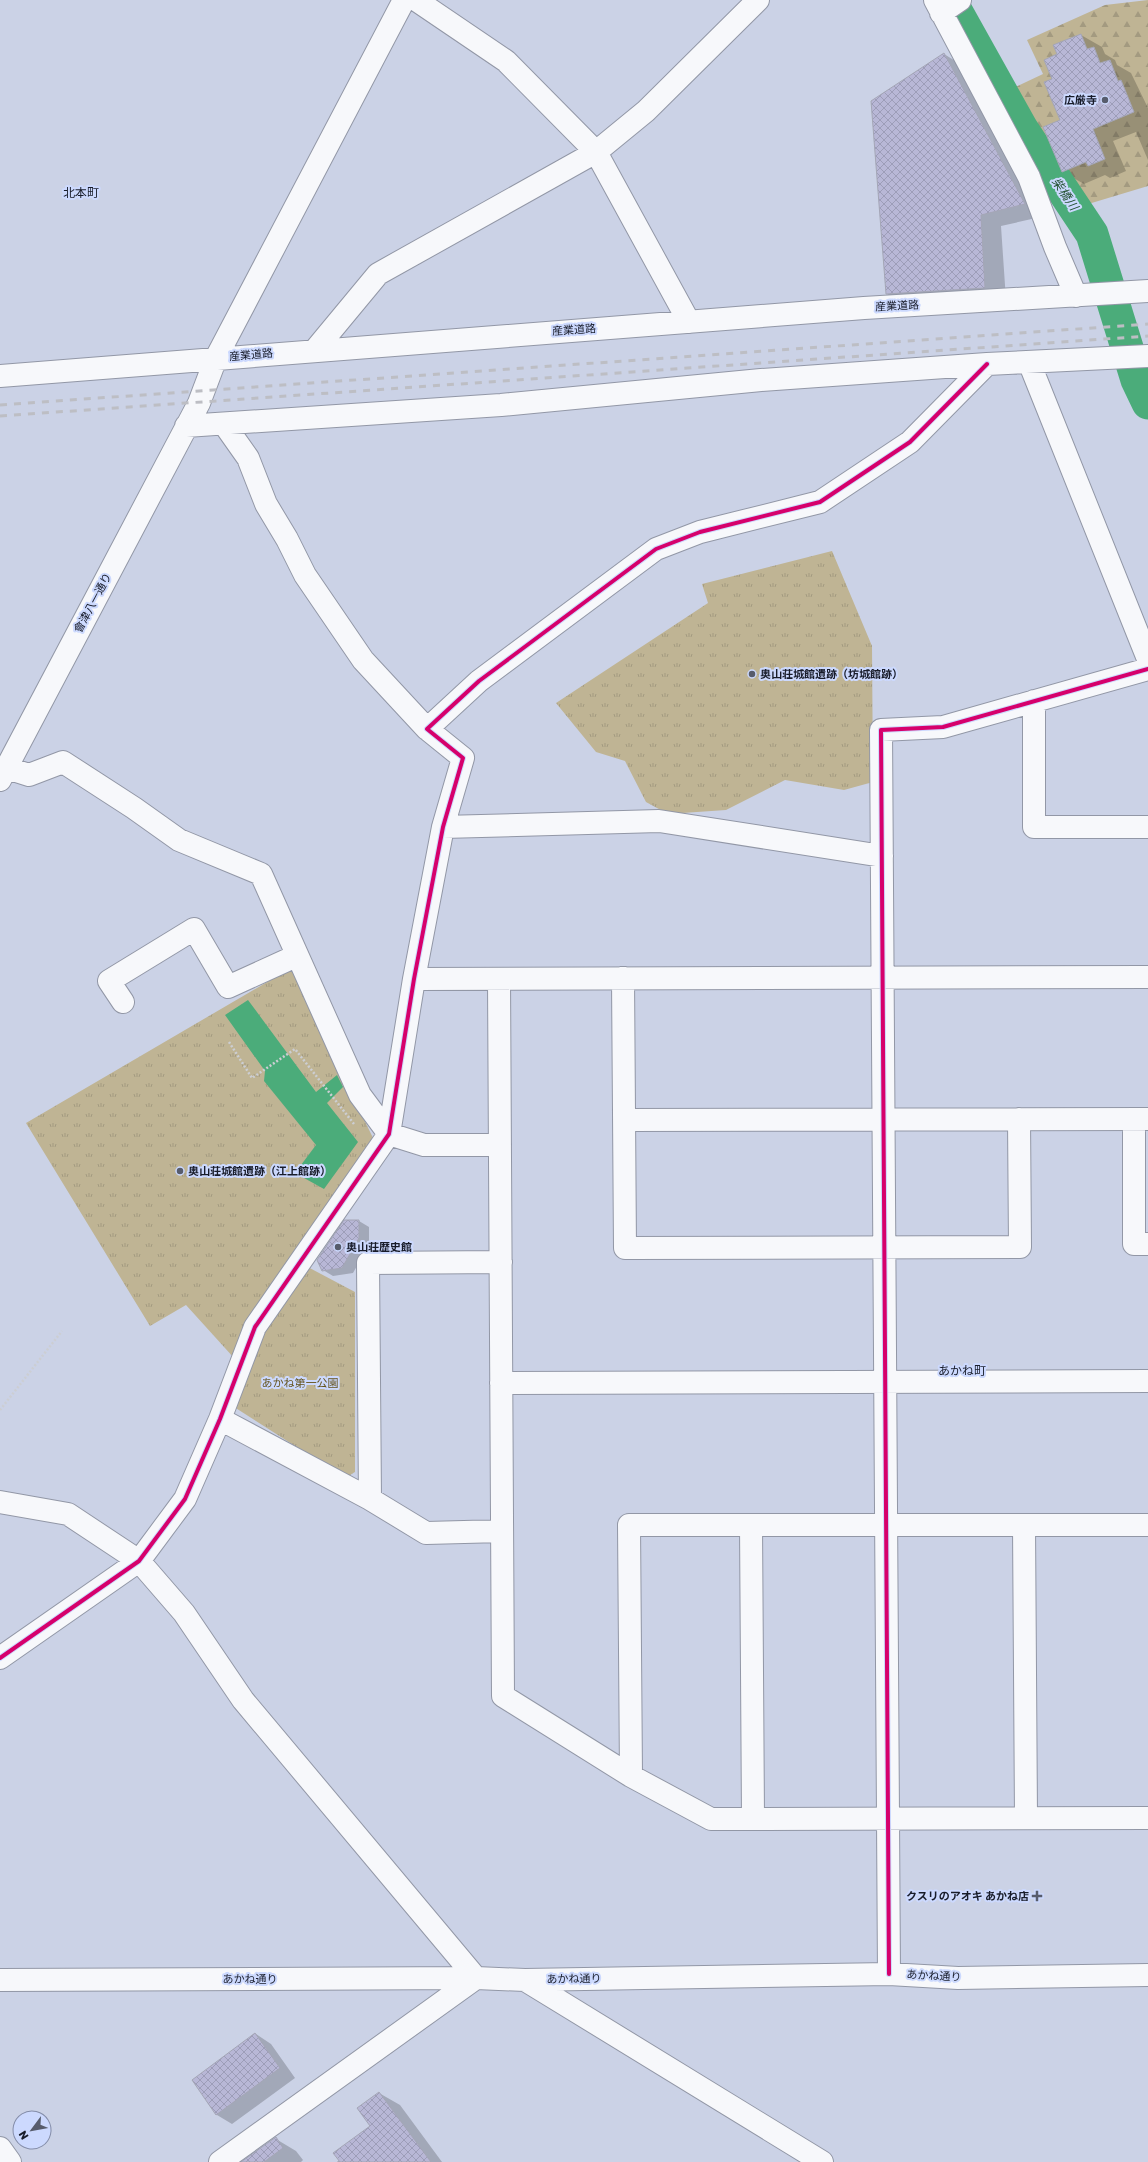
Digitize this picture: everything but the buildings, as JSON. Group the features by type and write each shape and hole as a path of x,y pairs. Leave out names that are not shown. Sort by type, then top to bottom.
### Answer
{"street":[{"name":"會津八一通り","path":"3,774 199,402 216,358 404,0"},
{"path":"416,0 506,61 596,152 689,322"},
{"path":"315,350 378,274 596,152 646,111 758,0"},
{"path":"960,0 938,6 1029,177 1054,247 1076,296"},
{"name":"産業道路","path":"0,376 315,350 864,308 1148,291"},
{"path":"186,426 501,405 761,380 987,364 1148,356"},
{"path":"1029,362 1148,659"},
{"path":"427,729 478,681 656,549 700,532 820,502 910,442 987,364"},
{"path":"0,1658 139,1562 185,1499 220,1419 256,1327 389,1134 414,979 443,827 463,758 427,729 363,660 305,575 287,539 266,504 248,458 224,424"},
{"path":"888,1974 881,730 943,727 1148,669"},
{"path":"1034,701 1034,827 1148,827"},
{"path":"3,774 29,775 62,762 134,808 180,840 261,874 296,956 360,1095 389,1134 424,1145 500,1145"},
{"path":"443,827 659,821 882,856"},
{"path":"122,1002 109,981 194,929 228,987 296,956"},
{"path":"414,979 1148,977"},
{"path":"623,978 625,1248 1020,1247 1019,1119"},
{"path":"499,979 503,1696 631,1776 711,1819 1148,1818"},
{"path":"624,1120 1141,1118 1134,1244 1148,1244"},
{"path":"370,1499 368,1263 501,1262"},
{"path":"501,1383 1148,1382"},
{"path":"220,1419 370,1499 426,1532 502,1531"},
{"path":"0,1502 68,1514 139,1562 184,1613 243,1700 476,1978 220,2162"},
{"path":"631,1776 629,1525 1148,1525"},
{"path":"751,1525 753,1818"},
{"path":"1024,1525 1026,1818"},
{"name":"あかね通り","path":"0,1980 476,1978 525,1980 888,1974 958,1978 1148,1974"},
{"path":"525,1980 822,2162"},
{"path":"0,2148 10,2162"}],"path":[{"path":"229,1042 252,1078 295,1049 358,1129"},
{"path":"0,1410 62,1330"}],"green space":[{"path":"1148,0 1148,186 1085,205 1026,131 1005,92 1043,74 1027,40 1105,5"},
{"path":"832,551 872,646 873,782 844,790 785,780 726,810 668,814 646,802 625,761 596,752 556,703 708,603 702,584"},
{"path":"291,968 374,1140 234,1358 186,1305 150,1326 26,1123"},
{"name":"あかね第一公園","path":"304,1265 355,1292 355,1472 345,1478 231,1405 265,1323"}],"shaded area":[{"path":"248,1000 316,1092 337,1075 343,1087 327,1103 358,1142 324,1189 295,1173 316,1145 264,1081 265,1071 225,1015"}],"waterway":[{"name":"柴橋川","path":"950,0 1022,129 1092,234 1137,380 1148,403"}],"railway":[{"path":"0,405 1148,324"},
{"path":"0,416 1148,336"}],"cycle path":[{"path":"0,1658 139,1561 185,1499 220,1419 255,1327 389,1134 414,979 443,827 463,758 427,729 479,681 656,549 700,532 820,502 910,442 987,364"},
{"path":"889,1974 881,730 943,727 1148,669"}],"place":[{"name":"広厳寺","path":"1105,100"},
{"name":"奥山荘城館遺跡（坊城館跡）","path":"752,674"},
{"name":"奥山荘城館遺跡（江上館跡）","path":"180,1171"},
{"name":"奥山荘歴史館","path":"338,1247"},
{"name":"クスリのアオキ あかね店","path":"1037,1896"}],"district":[{"name":"北本町","path":"81,193"},
{"name":"あかね町","path":"962,1371"}]}
